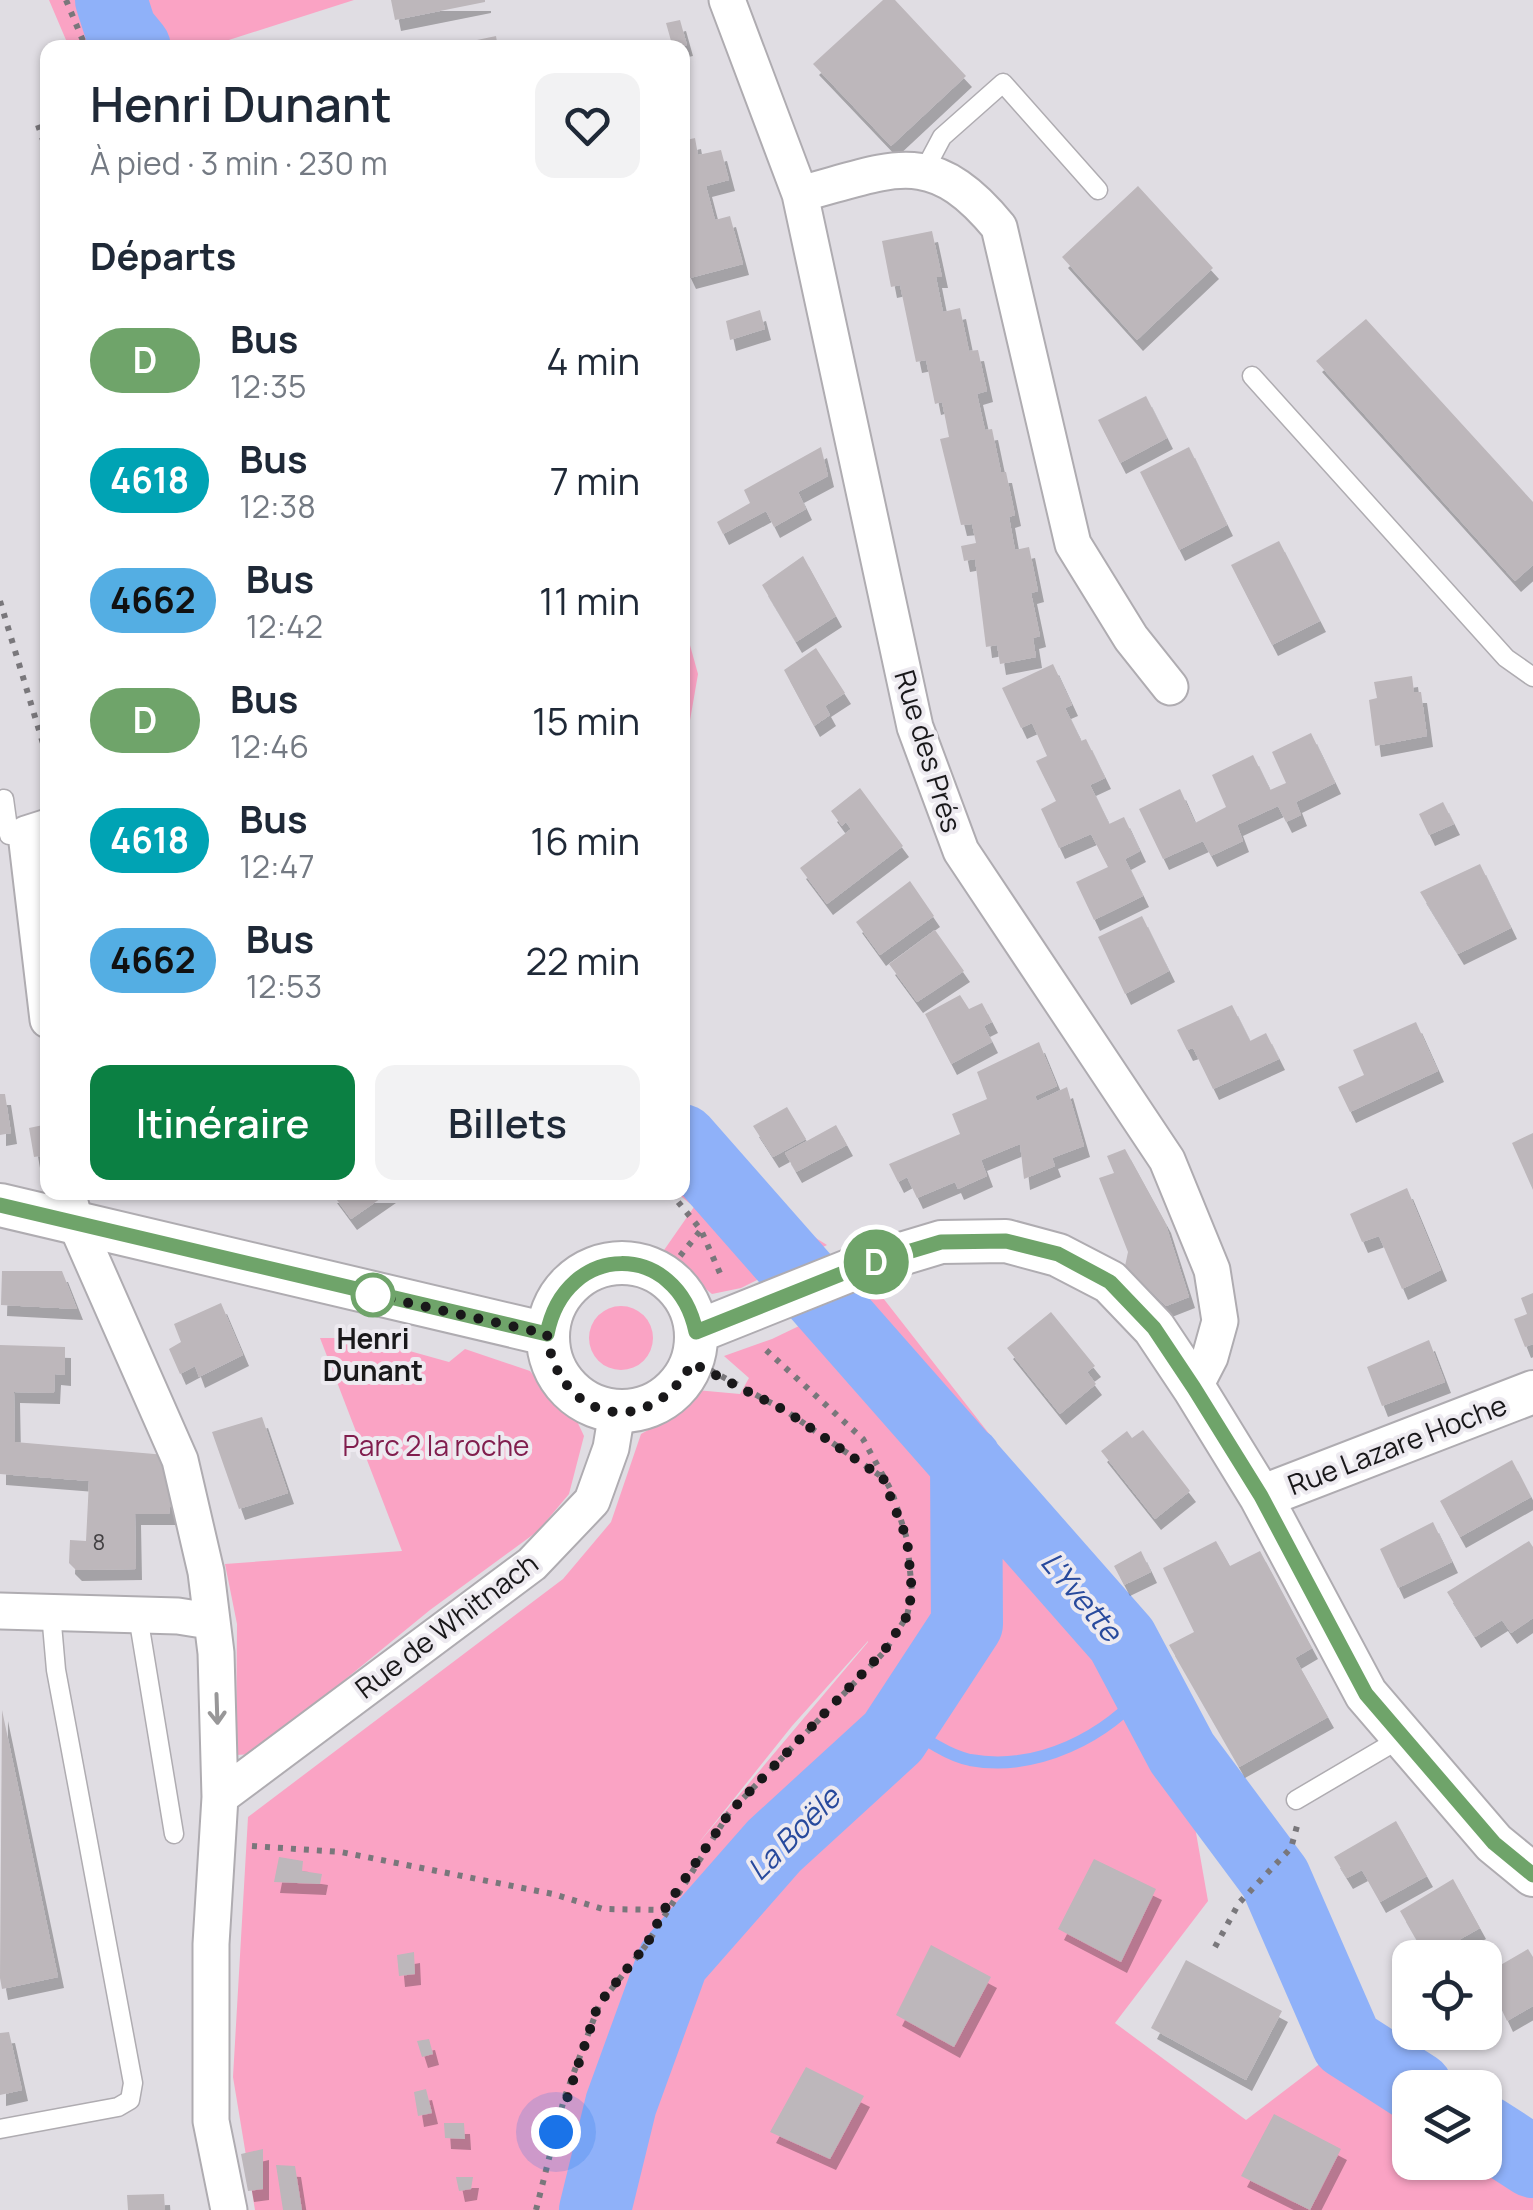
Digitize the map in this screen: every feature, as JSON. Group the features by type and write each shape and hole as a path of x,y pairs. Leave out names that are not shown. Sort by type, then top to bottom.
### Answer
{"street":[{"name":"Rue des Prés","path":"726,0 800,194 915,727 961,852 1174,1178 1212,1270 1220,1320 1210,1356 1194,1388"},
{"path":"800,194 872,175 925,169 950,179 976,199 999,227 1073,544 1131,638 1170,687"},
{"path":"21,833 40,965"},
{"path":"0,1205 71,1208 547,1334"},
{"path":"71,1208 180,1460 206,1572 209,1621 216,1652 220,1797 211,1944 211,2121 229,2210"},
{"path":"694,1348 761,1331 861,1266 941,1242 1006,1241 1058,1254 1110,1282 1154,1328 1194,1388 1261,1496 1366,1694 1494,1843 1533,1875"},
{"path":"627,1263 664,1276 680,1292 691,1310 694,1348 680,1384 662,1400 640,1410 616,1412 594,1408 574,1395 554,1367 547,1334 550,1314 572,1282 589,1270 627,1263"},
{"name":"Rue Lazare Hoche","path":"1261,1496 1533,1392"},
{"name":"Rue de Whitnach","path":"220,1797 532,1564 592,1501 611,1448 616,1412"},
{"path":"0,1612 209,1621"}],"lane":[{"path":"925,169 942,137 1002,84 1098,190"},
{"path":"1252,376 1506,658 1533,678"},
{"path":"4,799 21,833"},
{"path":"0,2129 118,2107 130,2100 133,2083 56,1670 51,1612"},
{"path":"138,1616 174,1834"},
{"path":"1296,1800 1403,1736"}],"path":[{"path":"66,0 83,40"},
{"path":"38,125 40,131"},
{"path":"0,601 40,734"},
{"path":"677,1200 701,1230 723,1280"},
{"path":"672,1266 701,1230"},
{"path":"536,2210 564,2100 598,2005 647,1944 664,1910 730,1812 884,1651 907,1616 912,1592 907,1539 883,1478 863,1439 761,1331"},
{"path":"694,1348 883,1478"},
{"path":"219,1844 341,1852 554,1894 603,1909 664,1910"},
{"path":"1215,1947 1239,1902 1291,1848"}],"green space":[{"path":"49,0 354,0 229,40 66,40"},
{"path":"690,645 698,674 690,720"},
{"path":"690,1114 746,1165 795,1225 827,1245 741,1288 712,1294 662,1253 694,1207 686,1200 690,1200"},
{"path":"876,1289 1184,1683 1182,1753 1208,1901 1115,2023 1246,2120 1347,2043 1392,2071 1392,2180 1502,2180 1502,2142 1533,2162 1533,2210 255,2210 233,2077 248,1817 563,1579 611,1522 641,1434 671,1417 696,1390 740,1394 749,1378 724,1356 772,1339","holes":["868,1641 697,1845 792,1726"]},
{"path":"621,1306 643,1316 653,1338 643,1360 621,1370 599,1360 589,1338 599,1316"},
{"name":"Parc 2 la roche","path":"320,1338 363,1338 449,1362 465,1349 530,1371 554,1402 576,1419 584,1436 569,1494 538,1531 430,1610 254,1754 236,1755 237,1624 225,1564 402,1551"}],"building":[{"path":"391,0 485,0 485,2 395,20"},
{"path":"883,0 895,0 966,76 891,146 813,64"},
{"path":"680,20 686,40 671,40 666,23"},
{"path":"695,138 698,155 721,150 729,180 706,186 715,220 730,216 743,264 690,278 690,139"},
{"path":"1138,186 1213,268 1137,340 1062,257"},
{"path":"932,231 942,277 936,277 943,312 960,308 969,351 978,350 987,391 977,394 985,430 992,429 1001,472 1006,472 1015,515 1009,517 1015,550 1029,547 1038,591 1031,593 1040,636 1033,638 1036,657 1000,664 997,645 986,647 975,559 964,561 961,546 976,543 972,524 961,525 940,439 949,437 942,402 935,404 926,360 916,362 900,285 891,287 882,241"},
{"path":"760,310 765,329 730,340 726,321"},
{"path":"1366,319 1533,502 1533,565 1515,581 1316,361"},
{"path":"1146,396 1167,438 1120,463 1098,420"},
{"path":"821,447 828,476 798,492 806,509 774,527 766,511 723,534 717,522 750,503 744,490"},
{"path":"1189,447 1227,525 1179,550 1140,472"},
{"path":"1279,541 1320,621 1272,645 1231,565"},
{"path":"803,556 836,616 796,642 762,585"},
{"path":"816,648 845,693 825,706 830,715 814,726 784,670"},
{"path":"1053,664 1072,705 1065,708 1105,778 1090,785 1109,824 1124,817 1140,851 1125,859 1143,896 1094,920 1076,882 1108,867 1091,834 1059,848 1041,809 1056,801 1036,761 1047,756 1032,723 1021,728 1002,688"},
{"path":"1412,676 1414,692 1421,692 1427,736 1375,746 1369,700 1377,698 1374,682"},
{"path":"1311,733 1335,783 1296,802 1301,815 1286,822 1278,806 1237,825 1243,841 1211,856 1203,841 1163,859 1139,809 1180,789 1195,823 1226,807 1212,775 1253,755 1270,790 1286,783 1272,752"},
{"path":"860,788 903,846 827,904 800,868 851,829 846,822 842,826 831,811"},
{"path":"1443,802 1454,824 1429,835 1419,814"},
{"path":"1480,864 1511,928 1458,954 1420,892"},
{"path":"910,881 934,916 880,955 856,922"},
{"path":"1142,916 1169,971 1125,994 1098,937"},
{"path":"935,930 964,971 917,1002 889,964"},
{"path":"960,995 969,1009 982,1003 992,1022 984,1026 992,1042 951,1064 925,1014"},
{"path":"1232,1005 1250,1041 1266,1033 1279,1059 1213,1089 1193,1048 1187,1050 1177,1030"},
{"path":"1416,1022 1438,1071 1350,1112 1338,1087 1364,1075 1353,1050"},
{"path":"1039,1042 1057,1086 1035,1096 1037,1101 1067,1087 1084,1146 1052,1158 1055,1166 1024,1179 1020,1144 981,1160 987,1176 958,1189 955,1182 917,1198 907,1177 898,1182 889,1164 960,1134 952,1114 987,1099 977,1072"},
{"path":"0,1094 5,1094 11,1133 0,1135"},
{"path":"787,1107 806,1139 773,1157 753,1126"},
{"path":"836,1125 847,1145 796,1172 785,1153"},
{"path":"40,1126 40,1156 34,1157 29,1128"},
{"path":"1533,1133 1533,1190 1512,1143"},
{"path":"1125,1149 1165,1222 1189,1297 1166,1306 1125,1266 1128,1252 1099,1178 1114,1173 1107,1156"},
{"path":"1407,1188 1441,1270 1402,1289 1379,1236 1362,1242 1350,1214"},
{"path":"337,1200 378,1200 351,1219"},
{"path":"2,1271 62,1271 77,1309 1,1305"},
{"path":"1533,1293 1533,1344 1525,1347 1514,1319 1527,1314 1521,1298"},
{"path":"221,1303 243,1355 199,1377 195,1366 180,1374 169,1349 181,1342 174,1324"},
{"path":"1051,1312 1095,1366 1087,1372 1096,1384 1060,1414 1007,1348"},
{"path":"1429,1340 1445,1382 1382,1406 1367,1367"},
{"path":"0,1345 65,1347 65,1375 55,1374 54,1393 14,1392 15,1442 166,1455 173,1488 169,1514 135,1514 136,1569 76,1570 69,1563 70,1540 86,1541 89,1481 0,1474"},
{"path":"262,1417 288,1493 239,1509 212,1432"},
{"path":"1143,1430 1190,1491 1155,1519 1101,1451 1127,1431 1132,1438"},
{"path":"1512,1460 1531,1497 1460,1537 1440,1501"},
{"path":"1433,1522 1452,1562 1398,1588 1380,1549"},
{"path":"1216,1541 1230,1566 1260,1551 1312,1648 1295,1658 1328,1717 1239,1767 1169,1645 1194,1632 1163,1568"},
{"path":"1529,1541 1533,1547 1533,1618 1511,1633 1502,1620 1475,1637 1447,1592"},
{"path":"1141,1551 1151,1572 1124,1585 1114,1566"},
{"path":"2,1710 58,1977 2,1989 0,1978"},
{"path":"1396,1821 1427,1876 1380,1902 1362,1870 1347,1878 1334,1857"},
{"path":"279,1857 303,1861 302,1871 322,1874 320,1884 274,1882"},
{"path":"1094,1859 1156,1889 1121,1962 1058,1929"},
{"path":"1453,1879 1480,1928 1459,1940 1417,1940 1400,1911"},
{"path":"931,1945 991,1977 954,2047 896,2015"},
{"path":"1528,1949 1533,1957 1533,2006 1507,2021 1502,2010 1502,1964"},
{"path":"414,1952 415,1974 399,1976 397,1955"},
{"path":"1186,1960 1282,2011 1246,2080 1151,2028"},
{"path":"9,2032 22,2090 0,2095 0,2033"},
{"path":"429,2039 433,2054 422,2057 417,2041"},
{"path":"806,2067 864,2096 830,2159 770,2132"},
{"path":"426,2089 432,2113 418,2116 414,2092"},
{"path":"1274,2114 1341,2149 1310,2210 1241,2176"},
{"path":"444,2123 464,2123 465,2139 445,2138"},
{"path":"263,2149 263,2189 248,2191 241,2154"},
{"path":"276,2165 295,2166 302,2210 283,2210"},
{"path":"456,2177 473,2177 471,2189 459,2191"},
{"path":"164,2194 165,2210 128,2210 127,2195"}],"waterway":[{"name":"L'Yvette","path":"111,0 121,31 128,40"},
{"name":"L'Yvette","path":"690,1149 1122,1640 1182,1753 1275,1878 1347,2043 1392,2072"},
{"name":"La Boële","path":"595,2210 621,2104 673,1961 774,1846 893,1737 967,1624 966,1461"},
{"path":"902,1723 961,1758 1020,1761 1069,1747 1091,1735 1112,1721 1148,1686"},
{"name":"L'Yvette","path":"1502,2142 1533,2162"}],"bus line":[{"name":"D","path":"0,1205 480,1322 547,1334 550,1314 559,1296 589,1270 608,1264 646,1267 664,1276 691,1310 696,1332 861,1266 941,1242 1006,1241 1058,1254 1110,1282 1154,1328 1261,1496 1366,1694 1494,1843 1533,1875"}],"place":[{"name":"Henri Dunant","path":"373,1295"}],"route":[{"path":"373,1295 547,1334 550,1357 559,1378 574,1395 594,1408 616,1412 640,1410 662,1400 680,1384 692,1363 721,1374 786,1411 883,1478 892,1492 907,1539 912,1592 907,1616 884,1651 730,1812 664,1910 647,1944 598,2005 556,2132"}]}
